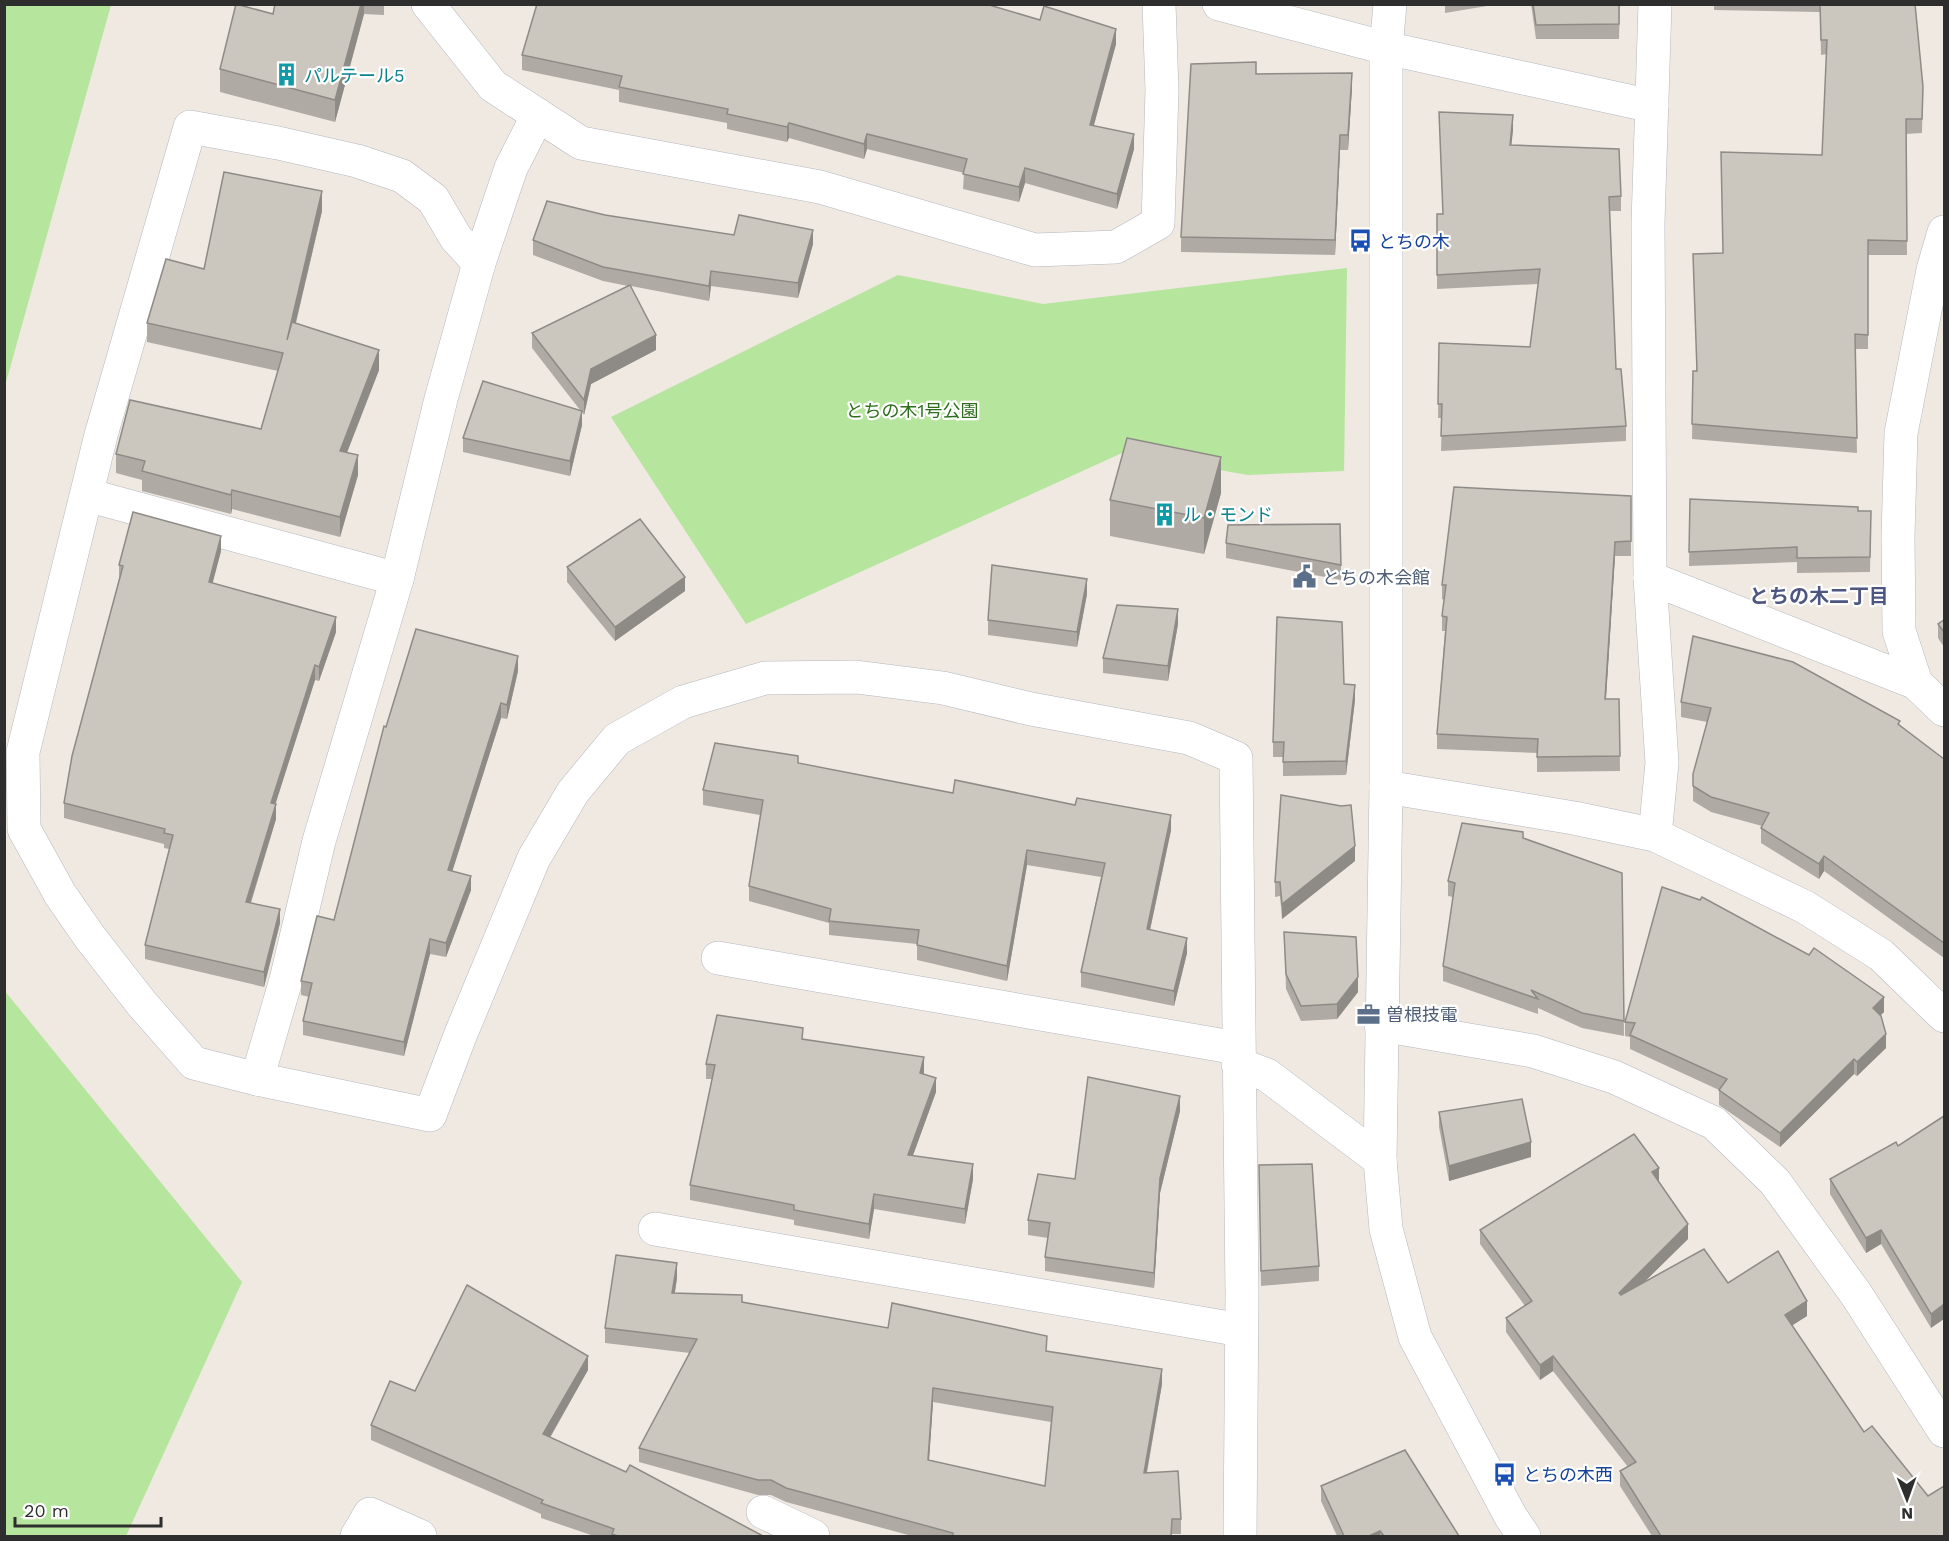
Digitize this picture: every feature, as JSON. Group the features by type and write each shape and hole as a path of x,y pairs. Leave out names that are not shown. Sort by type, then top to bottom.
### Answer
{"street":[{"path":"428,4 493,86 581,143 820,188 1035,250 1116,247 1158,223 1162,90 1159,4"},
{"path":"1219,4 1386,48 1652,106"},
{"path":"1390,4 1386,48 1386,787 1380,1160 1386,1229 1415,1337 1511,1517 1524,1536"},
{"path":"1654,835 1662,763 1650,578 1648,222 1655,4"},
{"path":"257,1079 285,980 319,841 397,579 436,420 479,263 511,168 538,115"},
{"path":"479,263 456,238 433,199 402,176 278,142 190,127 101,435 23,752 24,829 60,894 89,936 142,1004 194,1063 257,1079 430,1115 460,1036 534,858 573,792 617,739 683,702 765,678 856,677 943,688 1031,710 1189,738 1236,758 1241,1330 1240,1536"},
{"path":"1916,684 1899,631 1898,537 1901,433 1933,270 1944,232"},
{"path":"87,495 397,579"},
{"path":"1650,578 1916,684 1944,710"},
{"path":"1386,787 1574,818 1654,835 1805,907 1881,955 1944,1016"},
{"path":"718,957 1238,1056 1267,1075 1380,1160"},
{"path":"1381,1025 1533,1051 1614,1077 1714,1124 1775,1182 1856,1294 1944,1431"},
{"path":"655,1229 1241,1330"},
{"path":"763,1512 813,1536"},
{"path":"357,1536 370,1514 420,1536"}],"green space":[{"path":"4,5 111,5 5,386"},
{"name":"とちの木1号公園","path":"1347,268 1344,471 1248,475 1122,453 746,624 611,417 898,275 1043,304"},
{"path":"4,990 242,1282 126,1536 5,1536"}],"building":[{"path":"236,4 273,14 275,4 361,4 335,100 220,69"},
{"path":"537,4 986,4 1040,20 1044,6 1116,29 1090,125 1134,134 1117,194 1025,168 1019,187 963,174 967,159 867,134 864,144 789,123 787,127 727,114 728,109 619,87 622,76 522,55"},
{"path":"1533,4 1619,4 1619,24 1536,25"},
{"path":"1820,4 1915,4 1923,87 1922,119 1906,119 1907,241 1868,240 1868,335 1855,334 1857,438 1692,424 1693,371 1697,371 1693,254 1723,253 1721,152 1822,155 1827,40 1821,40"},
{"path":"1256,62 1256,74 1352,73 1348,135 1340,135 1335,240 1181,237 1191,64"},
{"path":"1439,112 1513,115 1510,145 1619,149 1621,196 1609,197 1616,369 1621,369 1626,426 1441,436 1442,404 1438,404 1439,343 1530,347 1540,269 1437,275 1437,214 1443,214"},
{"path":"224,172 322,191 287,340 292,322 379,350 340,451 358,455 340,517 232,490 231,495 142,471 145,461 116,454 130,400 261,429 283,353 147,323 166,259 204,269"},
{"path":"547,201 605,215 734,235 739,215 813,230 798,283 711,271 709,286 603,267 533,240"},
{"path":"630,285 656,335 591,369 584,400 532,333"},
{"path":"483,381 582,411 570,461 463,438"},
{"path":"1127,438 1221,457 1204,518 1110,500"},
{"path":"1454,487 1631,496 1631,541 1615,542 1605,699 1619,699 1620,756 1537,757 1538,739 1437,734 1447,617 1442,616 1446,585 1442,585"},
{"path":"1690,499 1858,507 1858,511 1871,511 1870,557 1797,558 1797,547 1689,552"},
{"path":"133,512 221,536 209,582 336,617 319,667 315,665 271,803 276,804 246,902 280,909 264,972 145,945 173,835 164,833 165,829 64,803 72,756 123,566 119,565"},
{"path":"640,519 685,577 615,627 567,567"},
{"path":"1340,524 1341,565 1226,543 1228,525"},
{"path":"992,565 1087,579 1077,632 988,620"},
{"path":"1117,605 1178,609 1168,666 1103,658"},
{"path":"1277,617 1342,622 1344,684 1355,685 1346,761 1283,762 1284,742 1273,742"},
{"path":"1944,620 1944,632 1938,624"},
{"path":"416,629 518,656 507,705 501,703 448,870 471,876 446,943 430,939 404,1042 303,1021 312,983 301,981 317,916 334,920 384,726 386,727"},
{"path":"1693,636 1793,662 1900,721 1898,724 1944,759 1944,943 1824,856 1819,864 1761,828 1769,813 1711,797 1693,786 1693,774 1711,708 1681,702"},
{"path":"715,743 798,756 798,763 953,793 955,780 1075,805 1077,798 1171,815 1147,929 1187,938 1174,991 1081,972 1105,863 1027,850 1007,966 917,945 919,930 829,921 831,909 749,886 763,800 703,790"},
{"path":"1281,795 1341,806 1351,805 1355,846 1282,904 1280,882 1275,882"},
{"path":"1462,823 1523,832 1523,838 1622,873 1624,1021 1582,1013 1531,990 1538,999 1443,966 1455,883 1448,881"},
{"path":"1662,887 1700,900 1702,897 1809,955 1814,948 1884,997 1873,1008 1881,1016 1886,1034 1857,1062 1854,1059 1780,1133 1719,1090 1727,1079 1630,1035 1635,1023 1625,1022"},
{"path":"1284,932 1356,937 1358,977 1337,1004 1301,1006 1286,974"},
{"path":"717,1015 803,1028 802,1039 924,1057 920,1073 936,1078 908,1155 973,1164 965,1209 874,1194 869,1224 794,1210 794,1205 690,1185 715,1065 706,1064"},
{"path":"1088,1077 1180,1096 1160,1178 1154,1273 1045,1257 1050,1223 1028,1220 1038,1174 1075,1179"},
{"path":"1522,1099 1531,1142 1449,1166 1439,1112"},
{"path":"1944,1116 1944,1304 1931,1314 1881,1230 1866,1238 1830,1179 1896,1142 1898,1146"},
{"path":"1634,1134 1659,1168 1652,1172 1688,1224 1619,1293 1621,1295 1704,1249 1728,1283 1778,1251 1807,1301 1785,1315 1864,1432 1872,1426 1928,1496 1944,1486 1944,1536 1661,1536 1620,1471 1636,1462 1553,1356 1540,1365 1506,1318 1532,1301 1480,1230"},
{"path":"1312,1164 1319,1266 1261,1271 1259,1165"},
{"path":"616,1255 677,1263 672,1293 742,1295 742,1302 888,1328 892,1303 1047,1336 1046,1351 1162,1369 1144,1473 1178,1471 1181,1519 1172,1519 1171,1536 953,1536 953,1533 786,1488 771,1480 758,1480 639,1448 697,1339 605,1328","holes":["933,1388 1053,1407 1045,1486 928,1460"]},
{"path":"467,1285 588,1356 543,1434 626,1472 630,1465 763,1536 618,1536 612,1534 614,1529 541,1503 543,1500 371,1425 390,1381 415,1391"},
{"path":"1405,1450 1459,1536 1384,1536 1380,1531 1369,1536 1344,1536 1321,1486"}],"place":[{"name":"パルテール5","path":"286,75"},
{"name":"とちの木","path":"1360,241"},
{"name":"ル・モンド","path":"1165,514"},
{"name":"とちの木会館","path":"1304,577"},
{"name":"曽根技電","path":"1368,1014"},
{"name":"とちの木西","path":"1505,1474"}],"district":[{"name":"とちの木二丁目","path":"1819,596"}]}
